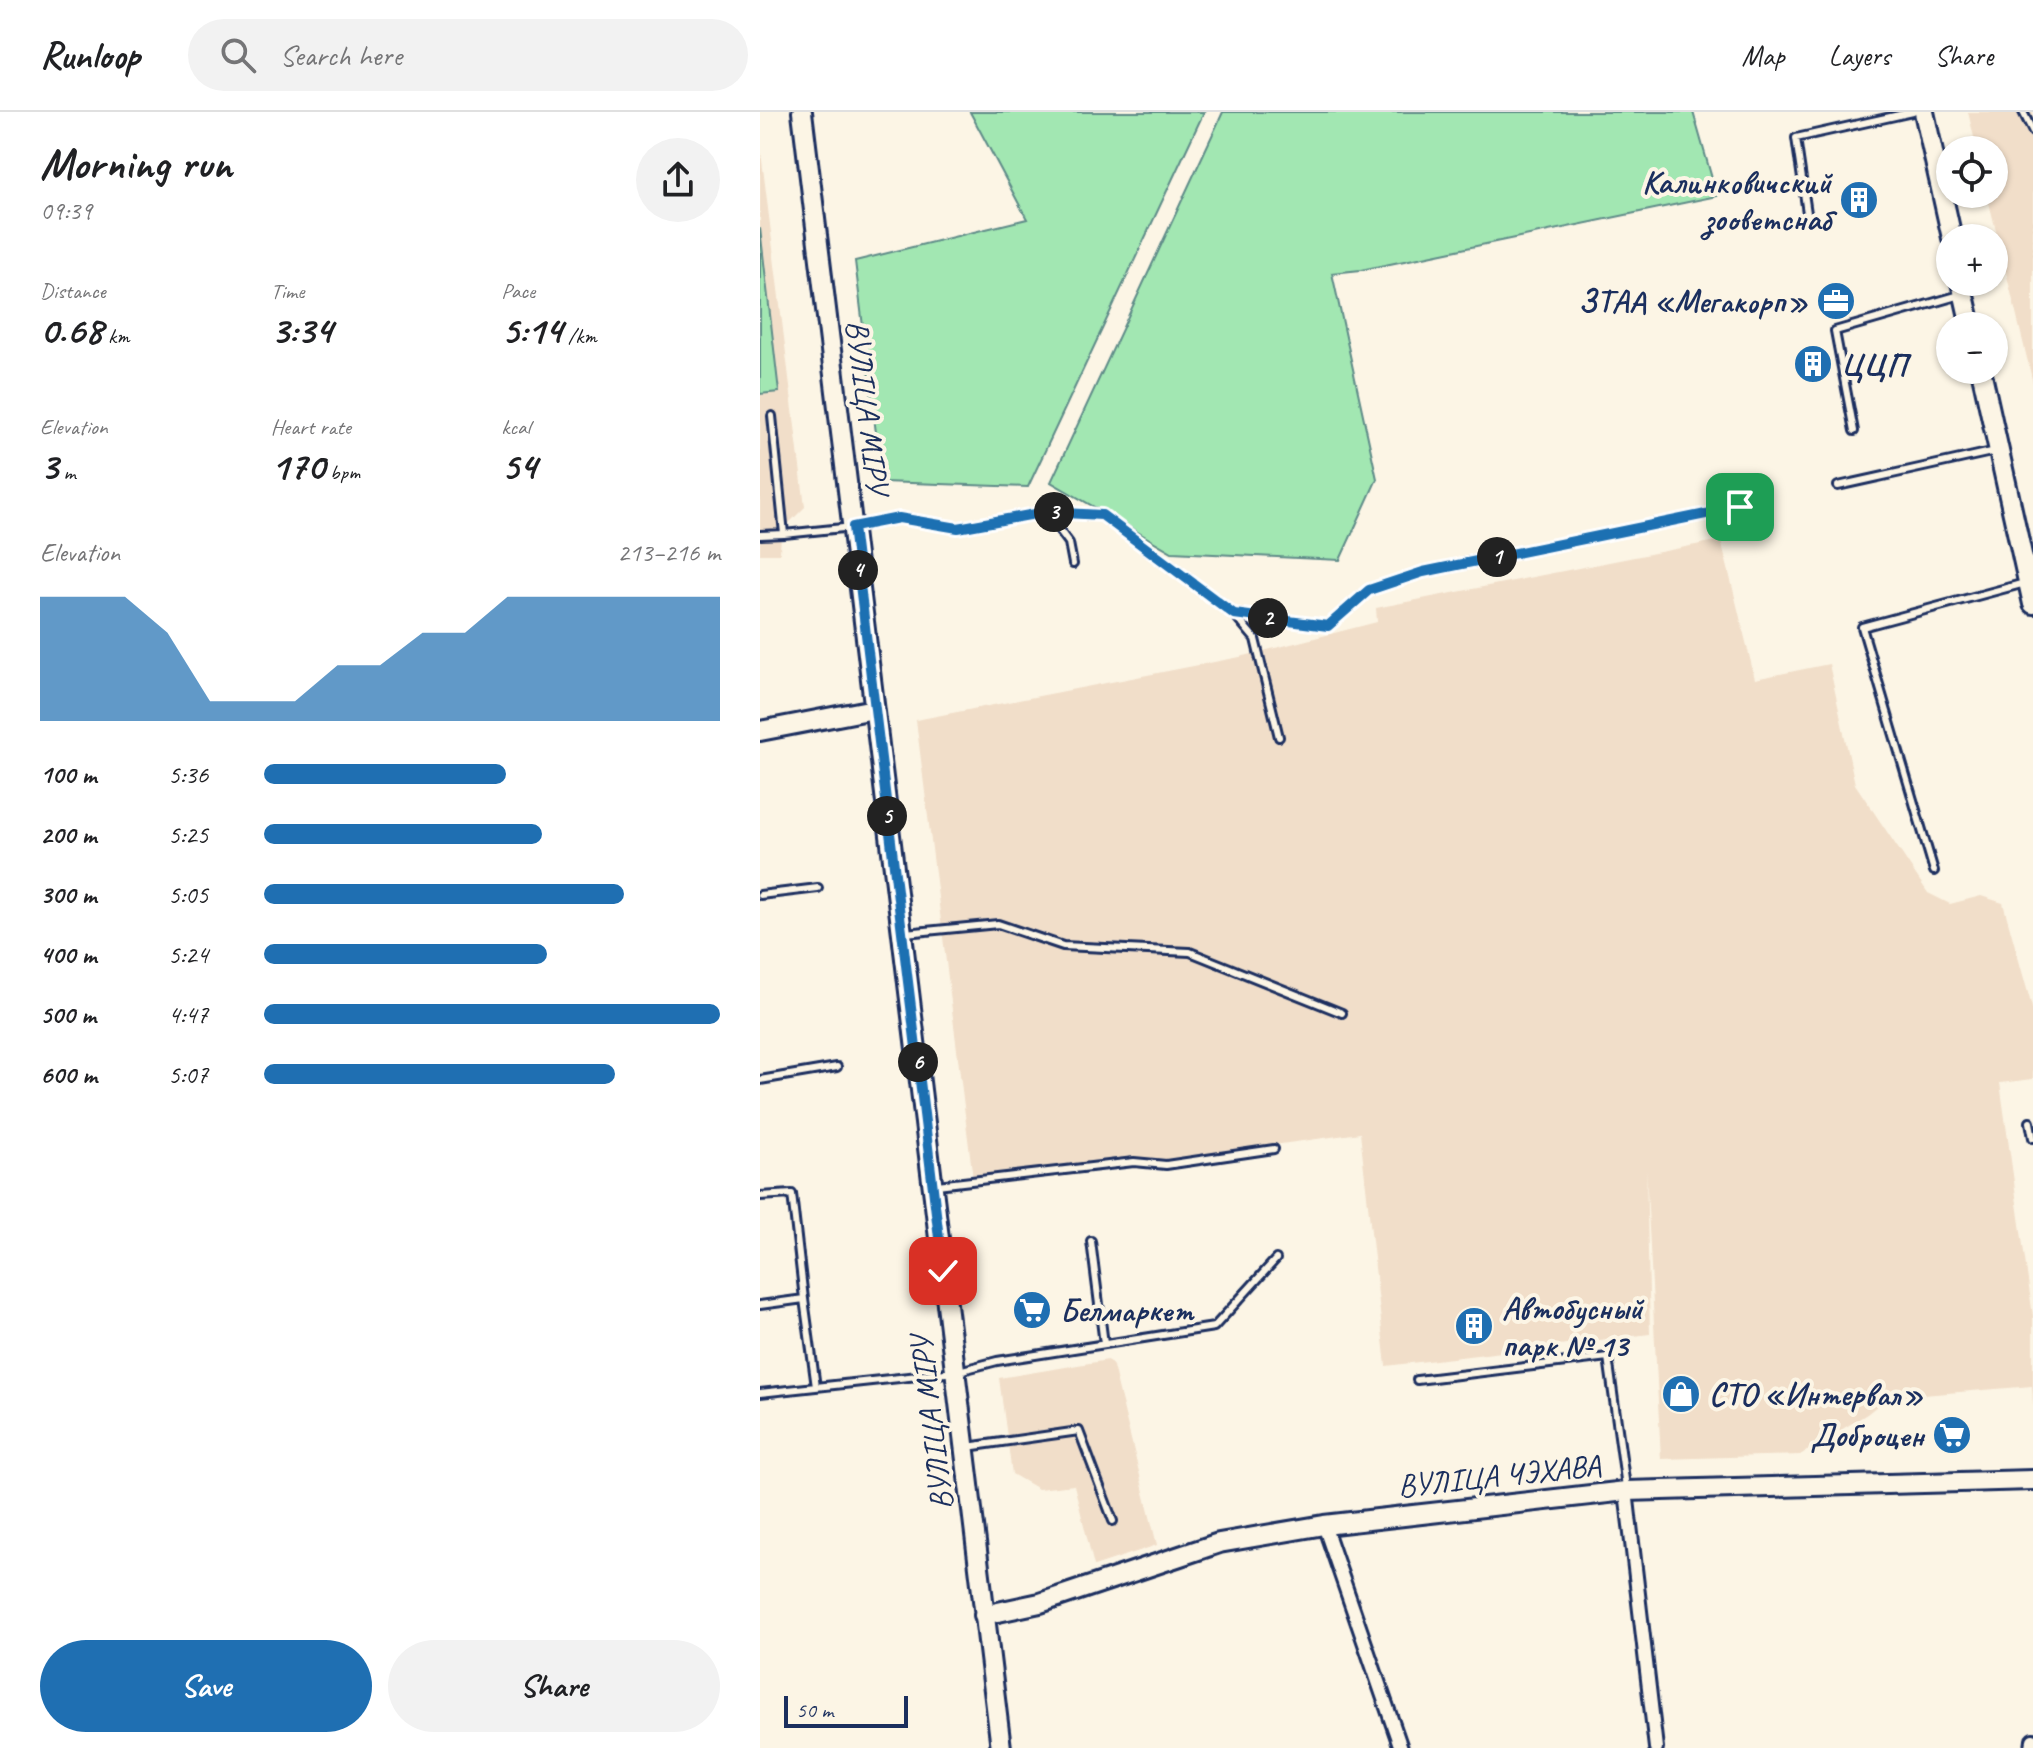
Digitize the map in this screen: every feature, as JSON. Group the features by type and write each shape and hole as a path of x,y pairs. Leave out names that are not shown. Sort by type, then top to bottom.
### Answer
{"main road":[{"name":"ВУЛІЦА МІРУ","path":"802,112 1001,1748"},
{"path":"1924,112 1949,224"},
{"path":"1984,384 2033,604"},
{"path":"760,731 874,709"},
{"name":"ВУЛІЦА ЧЭХАВА","path":"984,1615 1040,1603 1219,1543 1324,1525 1626,1491 2033,1480"}],"street":[{"path":"1626,1491 1656,1748"},
{"path":"1324,1525 1401,1748"},
{"path":"2032,1748 2033,1740"}],"lane":[{"path":"1808,220 1796,138 1913,112"},
{"path":"2023,112 2033,132"},
{"path":"1854,431 1835,331 1938,296"},
{"path":"772,416 784,534"},
{"path":"1838,486 2000,450"},
{"path":"1234,614 1328,626 1369,590 1423,572 1740,507"},
{"path":"1046,512 1069,543 1073,564"},
{"path":"760,535 853,527 899,518 958,528 1046,512 1102,515 1234,614 1255,639 1279,737"},
{"path":"1934,871 1862,627 2028,582"},
{"path":"760,895 818,888"},
{"path":"902,934 998,924 1063,946 1190,952 1342,1013"},
{"path":"760,1080 837,1067"},
{"path":"2030,1122 2033,1138"},
{"path":"933,1185 1134,1162 1166,1165 1274,1149"},
{"path":"760,1196 792,1194 816,1387"},
{"path":"1091,1241 1104,1344"},
{"path":"760,1393 955,1372 997,1361 1214,1327 1276,1259"},
{"path":"760,1305 804,1299"},
{"path":"1417,1380 1608,1357 1626,1491"},
{"path":"963,1447 1079,1431 1113,1521"}],"shaded area":[{"path":"1968,112 2033,112 2033,383 2008,280 2008,224 1994,224 1990,208 2008,208 2008,136 1974,136"},
{"path":"760,144 805,507 781,531 780,554 760,554"},
{"path":"1721,540 1755,679 1829,664 1855,784 1928,893 1950,904 1981,896 2003,903 2033,1011 2033,1079 2000,1083 2033,1316 2033,1406 2032,1386 1887,1398 1867,1414 1800,1455 1661,1459 1646,1170 1650,1334 1386,1366 1360,1133 974,1187 916,720 1240,657 1377,622 1376,608"},
{"path":"1108,1360 1113,1366 1157,1545 1094,1566 1074,1485 1038,1489 1012,1474 999,1378"}],"green space":[{"path":"970,112 1204,112 1028,487 882,482 855,261 1027,219"},
{"path":"1223,112 1693,112 1717,196 1361,270 1332,273 1377,479 1340,560 1172,552 1051,482"},
{"path":"760,228 779,392 760,394"}],"place":[{"name":"Калинковичский зооветснаб","path":"1859,200"},
{"name":"ЗТАА «Мегакорп»","path":"1836,301"},
{"name":"ЦЦП","path":"1813,364"},
{"name":"Белмаркет","path":"1032,1310"},
{"name":"Автобусный парк № 13","path":"1474,1326"},
{"name":"СТО «Интервал»","path":"1681,1394"},
{"name":"Доброцен","path":"1952,1435"}],"route":[{"path":"943,1271 853,527 899,518 958,528 1046,512 1102,515 1234,614 1328,626 1369,590 1423,572 1740,507"}]}
